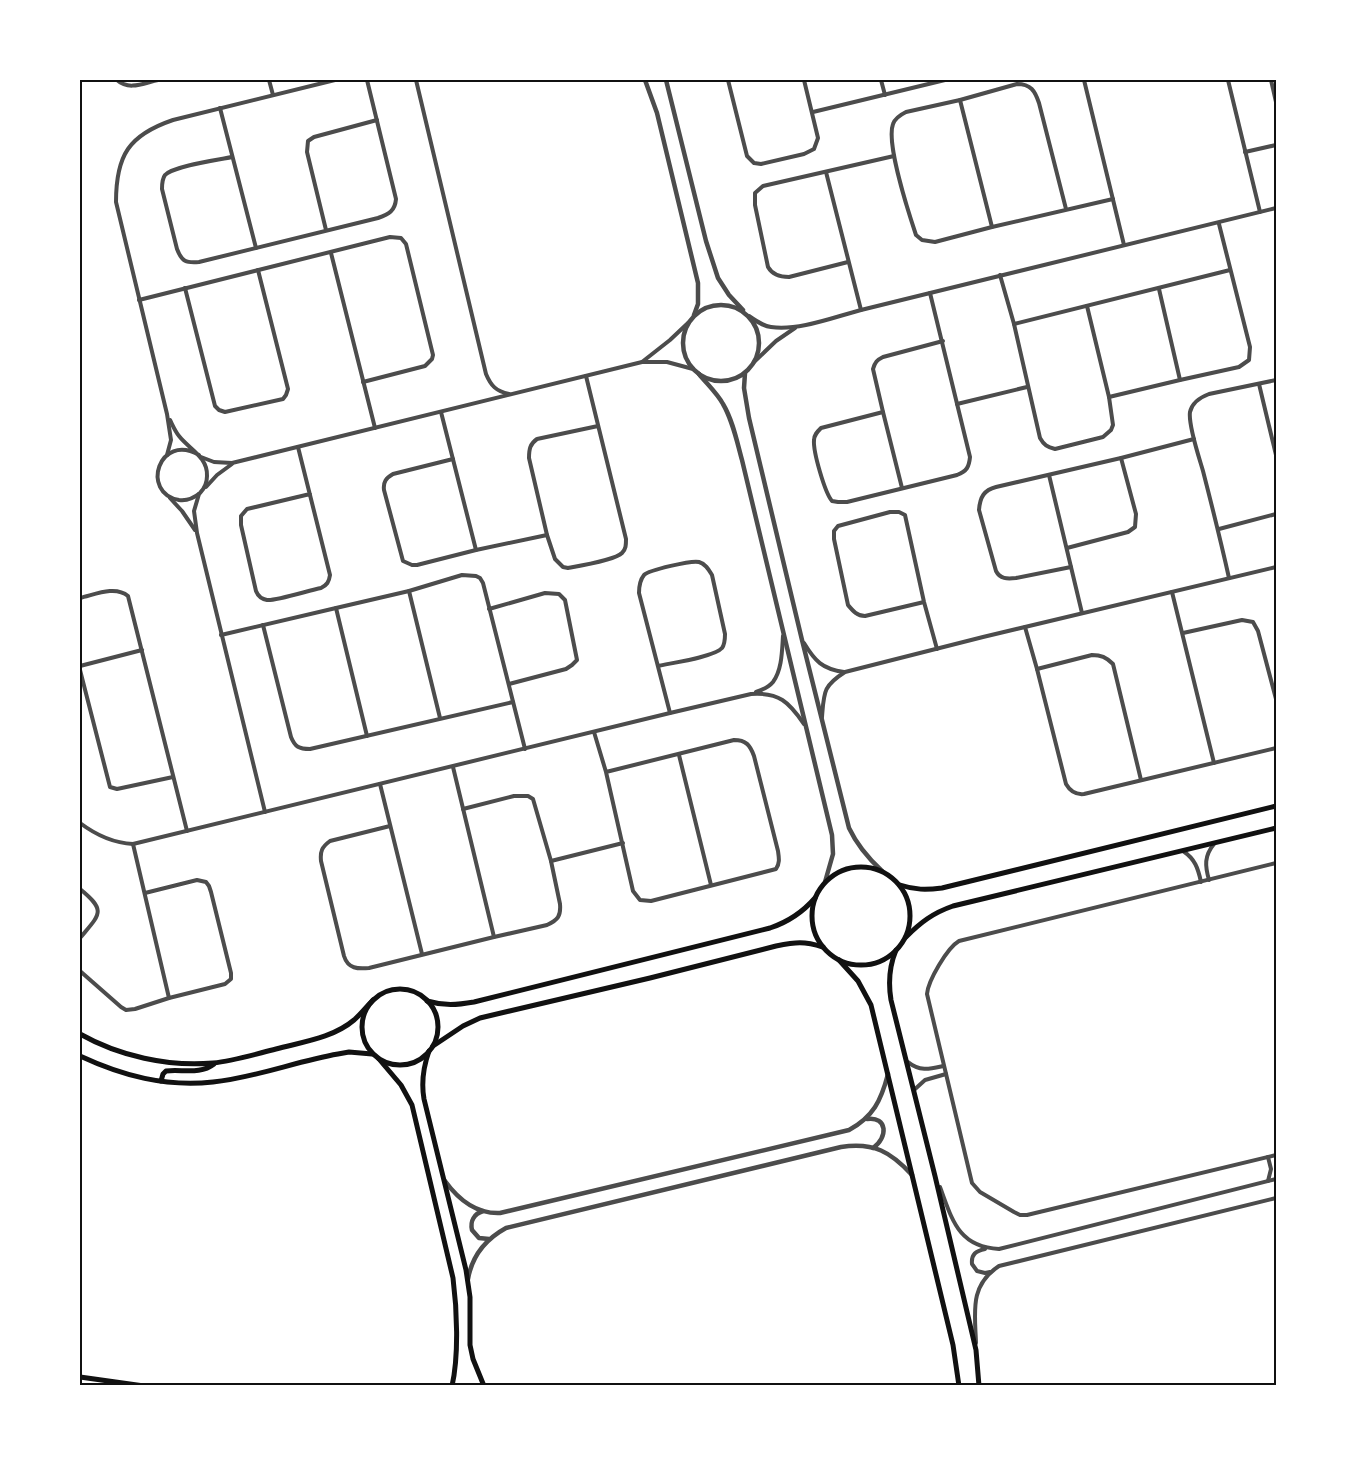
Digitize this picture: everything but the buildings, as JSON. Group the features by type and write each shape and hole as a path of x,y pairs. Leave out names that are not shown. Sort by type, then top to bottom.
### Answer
{"main road":[{"path":"900,885 922,890 942,888 1276,807"},
{"path":"839,960 859,965 888,957 926,919 953,906 1276,828"},
{"path":"427,1001 452,1006 474,1002 783,924 806,909 825,882 842,870 851,867 882,871 900,885 908,899 910,914 906,937"},
{"path":"815,898 812,919 818,939 824,948 839,960 858,981 872,1005 953,1345 959,1386"},
{"path":"433,1046 456,1030 480,1018 776,946 808,942 824,948"},
{"path":"896,950 891,961 889,986 891,1000 976,1350 979,1386"},
{"path":"80,1034 117,1050 150,1059 196,1064 215,1063 332,1033 354,1020 373,1000 387,991 396,989 413,991 427,1001 437,1017 438,1027 437,1037 422,1072 422,1089 468,1282 472,1359 484,1386"},
{"path":"373,1000 363,1014 361,1031 363,1040 372,1054 389,1064 400,1065 411,1064 429,1052"},
{"path":"80,1056 107,1069 135,1078 160,1082 194,1083 214,1082 339,1053 372,1054"},
{"path":"379,1059 401,1085 412,1105 453,1278 456,1354 452,1386"},
{"path":"160,1082 163,1074 168,1070 200,1071 215,1063"},
{"path":"80,1377 144,1386"}],"street":[{"path":"117,80 131,86 159,80"},
{"path":"269,80 273,95"},
{"path":"167,455 171,440 167,414 116,201 121,161 126,150 134,141 150,129 173,120 316,82 335,80"},
{"path":"232,157 178,169 165,175 162,189 177,249 180,257 185,261 200,262 384,216 396,206 396,199 367,80"},
{"path":"416,80 486,374 496,390 511,394"},
{"path":"645,80 657,113 698,283 698,304 684,330 682,347 687,362 719,397 725,407 742,460 832,835 833,854 825,882"},
{"path":"666,80 706,241 718,278 729,295 749,316 769,327 796,327 1000,275 1219,224 1276,208"},
{"path":"728,80 745,150 750,160 761,164 804,154 814,149 818,138 804,80"},
{"path":"881,80 885,94"},
{"path":"813,112 945,80"},
{"path":"1084,80 1124,245"},
{"path":"1228,80 1260,212"},
{"path":"1271,80 1276,102"},
{"path":"1066,209 1039,103 1032,88 1025,84 1017,84 900,115 893,122 891,134 894,156 916,235 922,240 935,242 1113,199"},
{"path":"960,100 992,227"},
{"path":"220,108 256,248"},
{"path":"326,230 307,152 308,141 314,136 376,120"},
{"path":"1245,152 1276,145"},
{"path":"848,262 789,277 782,277 770,271 754,205 755,193 763,186 894,156"},
{"path":"826,172 861,310"},
{"path":"1109,397 1239,367 1249,360 1250,347 1219,224"},
{"path":"139,300 390,237 401,238 406,244 433,355 432,359 425,366 363,382"},
{"path":"331,253 375,428"},
{"path":"184,288 215,406 225,412 283,399 288,389 258,270"},
{"path":"1014,324 1230,270"},
{"path":"1000,275 1014,324 1040,438 1046,446 1055,449 1103,437 1108,434 1113,425 1109,397 1087,306"},
{"path":"1159,289 1180,380"},
{"path":"883,412 821,428 816,433 814,446 825,491 832,501 847,502 957,475 967,469 970,464 930,293"},
{"path":"693,315 717,304 730,305 743,310"},
{"path":"749,316 756,326 759,338 759,351 754,362"},
{"path":"642,362 688,323"},
{"path":"699,374 722,381 734,379 745,373 776,341 796,327"},
{"path":"902,488 873,369 878,360 943,341"},
{"path":"197,533 159,484 158,468 167,455 175,451 191,451 214,462 232,464 642,362 667,362 693,369"},
{"path":"745,373 744,388 749,418 849,828 863,852 882,871"},
{"path":"586,376 626,539 624,549 617,556 568,568 563,567 557,561 547,535 529,458 531,446 537,439 598,426"},
{"path":"1229,578 1219,529 1194,439 1190,414 1194,403 1209,394 1276,380"},
{"path":"1259,384 1276,455"},
{"path":"957,404 1027,387"},
{"path":"441,412 477,550"},
{"path":"167,414 179,436 206,464 208,473 204,489"},
{"path":"1071,567 1016,578 1002,578 996,571 979,510 983,494 989,489 1194,439"},
{"path":"298,447 310,494 330,575 329,580 326,586 321,588 270,600 261,598 256,591 241,525 242,516 247,509 310,494"},
{"path":"1067,548 1128,532 1135,527 1136,514 1121,458"},
{"path":"453,459 393,474 385,481 384,490 403,561 417,566 547,535"},
{"path":"169,496 184,500 192,498 232,464"},
{"path":"1049,475 1082,613"},
{"path":"199,494 194,511 197,533 265,812"},
{"path":"924,602 865,616 859,616 853,611 848,605 834,539 834,531 838,526 890,512 899,512 905,516 937,649"},
{"path":"1219,529 1276,514"},
{"path":"658,666 710,655 722,648 725,641 712,576 700,562 653,570 646,573 639,585 639,593 658,666 670,712"},
{"path":"822,721 825,689 845,672 1276,567"},
{"path":"221,635 408,591 462,575 476,576 483,583 525,749"},
{"path":"80,598 117,590 128,596 187,831"},
{"path":"408,591 440,718"},
{"path":"1172,592 1214,763"},
{"path":"489,609 545,593 559,594 565,600 577,660 566,669 508,684"},
{"path":"336,608 367,735"},
{"path":"1183,633 1242,620 1253,622 1258,631 1275,686 1276,699"},
{"path":"263,625 293,744 302,749 513,702"},
{"path":"1025,627 1066,784 1078,795 1276,748"},
{"path":"80,823 113,841 133,844 751,694 769,686 775,678 784,636"},
{"path":"802,640 812,656 822,665 832,670 845,672"},
{"path":"80,666 142,650"},
{"path":"1037,669 1092,655 1108,658 1113,664 1141,780"},
{"path":"80,670 110,787 117,789 173,777"},
{"path":"751,694 777,696 807,727"},
{"path":"594,732 606,771 633,891 640,900 651,901 776,869 780,861 778,851 751,746 747,743 734,740 606,771"},
{"path":"679,755 711,885"},
{"path":"453,767 494,936"},
{"path":"380,784 422,954"},
{"path":"390,826 330,840 320,852 346,963 359,969 547,925 559,916 560,903 533,800 528,796 514,796 463,809"},
{"path":"550,861 623,843"},
{"path":"1209,880 1206,862 1208,852 1215,843"},
{"path":"133,844 169,998"},
{"path":"1182,850 1194,860 1201,882"},
{"path":"1276,864 956,942 929,983 927,991 972,1183 980,1192 1020,1215 1276,1155"},
{"path":"80,971 126,1010 225,984 231,980 211,892 206,882 197,880 145,893"},
{"path":"80,889 96,904 98,913 80,938"},
{"path":"906,1060 921,1069 944,1065"},
{"path":"445,1181 465,1202 483,1211 505,1212 780,1147 849,1130 864,1120 879,1101 888,1072"},
{"path":"914,1091 925,1080 946,1074"},
{"path":"864,1120 874,1119 881,1122 884,1128 882,1139 873,1148"},
{"path":"468,1282 473,1262 480,1250 489,1239 506,1228 841,1147 857,1145 873,1148 895,1158 913,1176"},
{"path":"1268,1157 1271,1170 1268,1181"},
{"path":"935,1176 955,1225 962,1235 979,1246 999,1249 1276,1179"},
{"path":"976,1350 975,1300 981,1284 990,1272 999,1266 1276,1198"},
{"path":"483,1211 473,1220 472,1230 479,1238 489,1239"},
{"path":"989,1248 976,1252 972,1256 972,1264 977,1271 990,1272"}]}
